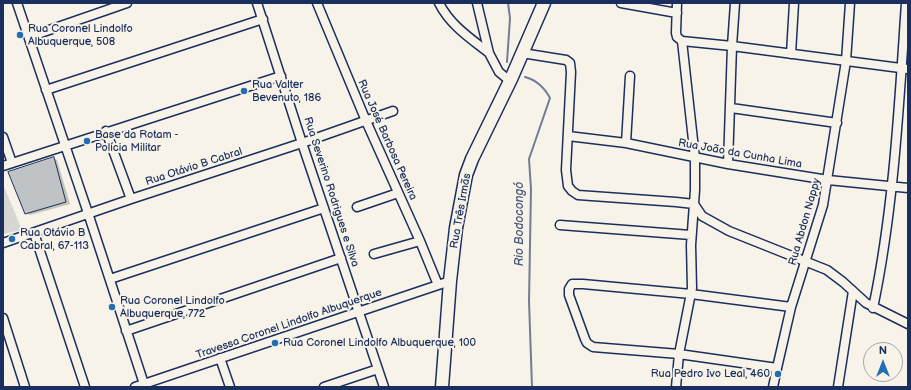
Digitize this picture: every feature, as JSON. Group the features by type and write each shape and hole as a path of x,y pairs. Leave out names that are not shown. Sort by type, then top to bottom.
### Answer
{"street":[{"path":"17,3 145,386"},
{"path":"29,37 118,4 127,3"},
{"name":"Rua Severino Rodrigues e Silva","path":"257,3 302,143 384,387"},
{"name":"Rua José Barbosa Pereira","path":"317,3 366,122 398,193 420,241 444,283"},
{"path":"439,3 443,11 457,28 488,53"},
{"path":"477,3 488,53 499,72 510,80"},
{"name":"Rua Três Irmãs","path":"442,387 444,283 466,175 477,147 510,80 544,3"},
{"path":"621,3 677,13"},
{"path":"676,387 678,354 691,294 691,235 694,204 695,158 682,41 676,33 677,3"},
{"path":"728,164 735,3"},
{"path":"791,54 794,3"},
{"name":"Rua Abdon Nappy","path":"774,387 791,307 823,205 828,180 846,61 850,3"},
{"path":"873,308 881,267 905,69 906,3"},
{"path":"46,90 262,19"},
{"path":"682,41 732,46 905,69"},
{"path":"522,53 566,60 570,63 571,72 566,179 568,186 572,191 578,195 694,204 702,216 714,224 827,270 836,275 860,299 873,308 908,324"},
{"path":"3,166 66,146 106,131 281,76"},
{"path":"626,143 630,76"},
{"path":"731,108 837,123"},
{"name":"Rua Otávio B Cabral","path":"3,243 88,213 393,112"},
{"path":"106,131 131,199"},
{"name":"Rua João da Cunha Lima","path":"568,136 626,143 695,158 828,180 908,188"},
{"path":"3,137 12,163"},
{"path":"357,207 398,193"},
{"path":"110,279 324,208"},
{"path":"560,225 691,235"},
{"path":"34,233 85,387"},
{"path":"374,254 420,241"},
{"path":"126,331 341,258"},
{"name":"Travessa Coronel Lindolfo Albuquerque","path":"136,387 145,386 220,358 444,283"},
{"path":"777,368 678,354 593,347 587,343 569,295 570,286 576,284 691,294 791,307"},
{"path":"838,387 853,291"},
{"path":"3,318 25,387"},
{"path":"220,358 230,387"},
{"path":"324,387 378,369"}],"shaded area":[{"path":"3,184 22,230 3,234"}],"building":[{"path":"54,157 66,202 25,214 8,172"}],"waterway":[{"name":"Rio Bodocongó","path":"507,62 510,18 508,3"},
{"name":"Rio Bodocongó","path":"525,77 540,84 550,98 529,159 531,189 529,301 532,387"}],"place":[{"name":"Rua Coronel Lindolfo Albuquerque, 508","path":"20,35"},
{"name":"Rua Valter Bevenuto, 186","path":"244,91"},
{"name":"Base da Rotam - Polícia Militar","path":"87,141"},
{"name":"Rua Otávio B Cabral, 67-113","path":"12,239"},
{"name":"Rua Coronel Lindolfo Albuquerque, 772","path":"112,307"},
{"name":"Rua Coronel Lindolfo Albuquerque, 100","path":"275,343"},
{"name":"Rua Pedro Ivo Leal, 460","path":"778,374"}]}
